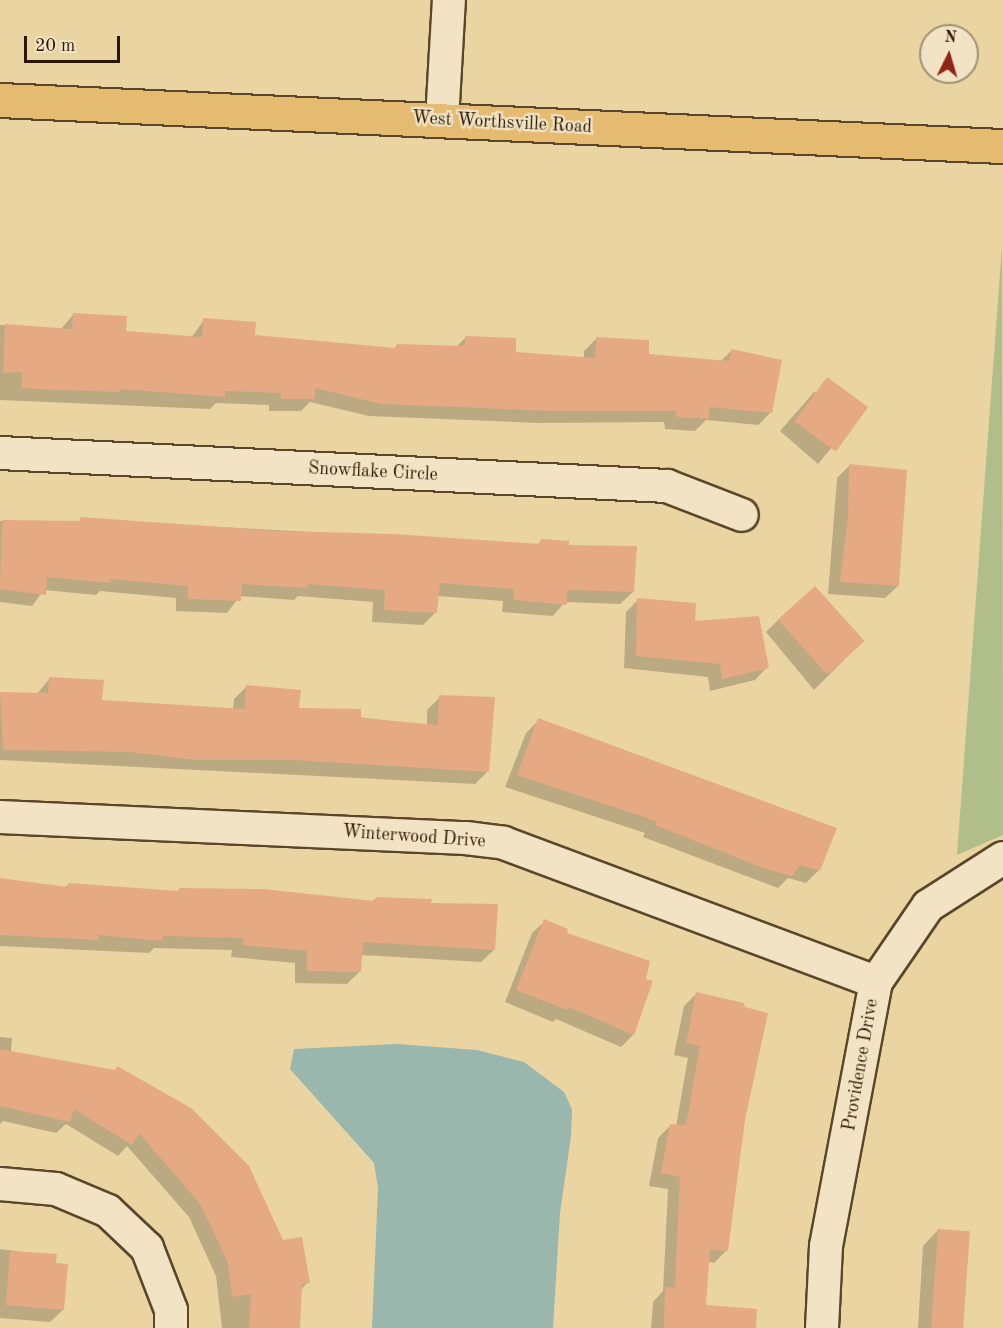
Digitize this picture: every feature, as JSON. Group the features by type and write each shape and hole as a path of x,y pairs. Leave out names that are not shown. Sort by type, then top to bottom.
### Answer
{"main road":[{"name":"West Worthsville Road","path":"0,100 1003,146"}],"street":[{"path":"442,120 449,0"},
{"name":"Snowflake Circle","path":"0,453 667,486 742,514"},
{"name":"Winterwood Drive","path":"0,817 466,838 504,843 876,981"},
{"name":"Providence Drive","path":"822,1328 826,1246 876,981 928,906 1003,858"},
{"path":"0,1184 56,1189 108,1211 147,1248 171,1310 171,1328"}],"green space":[{"path":"1002,246 1003,835 957,855"}],"shaded area":[{"path":"396,1044 477,1050 524,1062 564,1092 572,1109 571,1136 560,1213 553,1328 372,1328 378,1188 374,1163 290,1069 294,1049"}],"building":[{"path":"73,313 127,316 126,331 202,337 203,318 256,322 255,335 396,348 397,344 465,346 465,336 516,338 516,352 595,358 596,337 649,340 649,354 729,361 731,349 782,360 772,413 709,407 709,419 677,417 676,411 552,411 382,404 315,388 315,399 281,399 281,393 225,391 225,397 121,389 120,392 21,388 22,372 3,373 5,324 72,329"},
{"path":"827,377 868,407 836,451 795,421"},
{"path":"849,464 907,470 899,586 840,582 848,517"},
{"path":"80,517 277,531 394,534 540,544 541,539 569,541 569,545 637,546 634,592 567,590 567,605 514,600 514,589 440,583 437,613 384,610 385,590 308,584 308,588 242,584 241,601 188,599 188,586 110,579 110,583 47,577 46,595 0,589 2,520 80,521"},
{"path":"815,586 865,641 827,674 778,619"},
{"path":"637,598 696,603 695,621 759,616 769,668 722,679 720,664 636,656"},
{"path":"49,677 104,680 102,700 245,709 246,685 301,690 299,708 361,709 361,718 438,725 439,695 495,697 489,772 294,760 196,760 130,752 3,750 0,692 48,693"},
{"path":"538,718 837,828 820,871 800,865 792,876 763,868 655,825 656,821 517,775"},
{"path":"0,878 68,887 68,883 179,891 179,888 263,889 375,901 376,897 432,899 431,903 498,904 495,950 363,942 361,972 307,971 307,951 243,945 243,938 163,936 163,941 99,935 99,940 0,935"},
{"path":"544,919 568,929 567,933 650,961 646,979 653,981 634,1035 569,1007 567,1010 516,990"},
{"path":"696,992 744,1003 745,1007 768,1013 745,1120 728,1251 710,1250 706,1305 757,1309 756,1328 664,1328 665,1287 675,1288 680,1177 661,1173 670,1124 686,1125 700,1046 686,1043"},
{"path":"0,1049 115,1070 117,1066 191,1108 249,1166 283,1240 302,1237 310,1283 302,1284 300,1328 249,1328 251,1294 232,1297 228,1263 201,1205 139,1133 132,1145 74,1109 70,1122 0,1106"},
{"path":"938,1229 970,1231 963,1328 931,1328"},
{"path":"10,1251 57,1254 56,1263 68,1264 64,1310 6,1305"}]}
